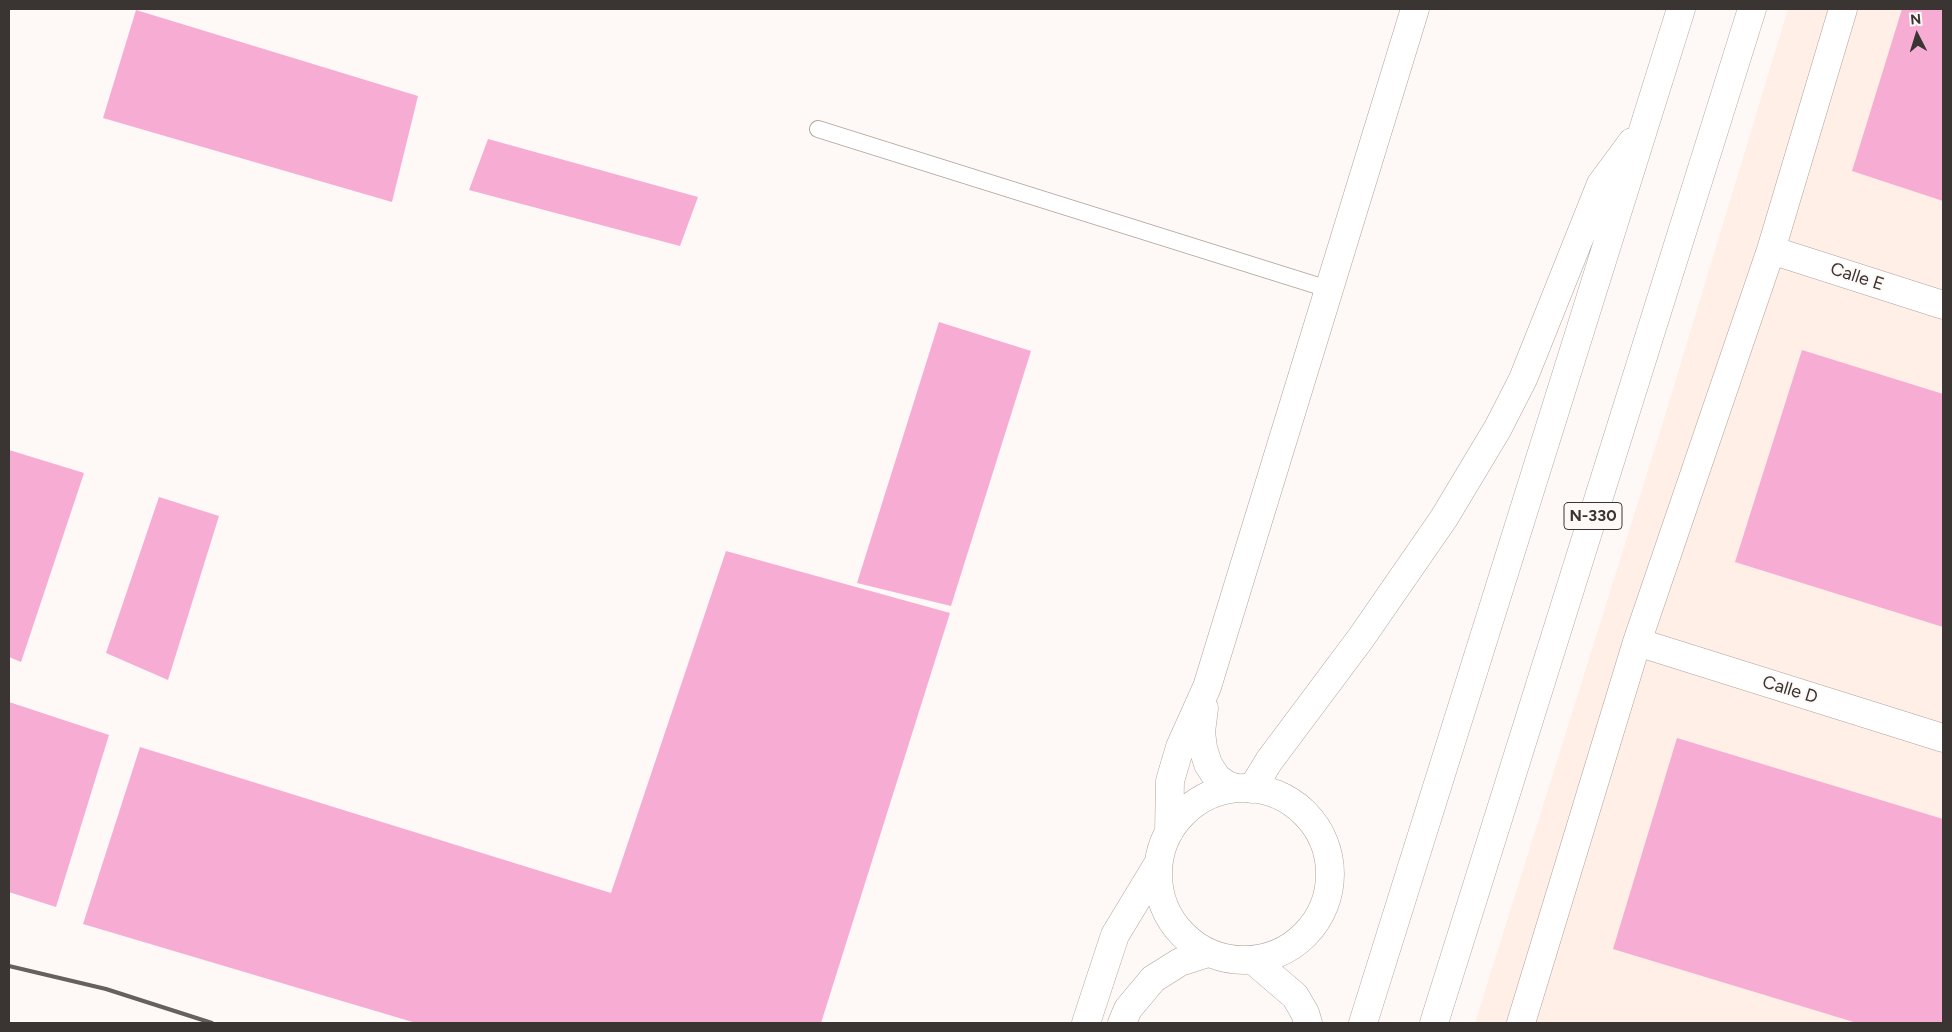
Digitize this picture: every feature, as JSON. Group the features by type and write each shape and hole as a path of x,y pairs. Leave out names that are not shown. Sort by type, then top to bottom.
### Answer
{"main road":[{"path":"1169,832 1170,781 1180,747 1207,686 1415,9"},
{"path":"1364,1023 1681,9"},
{"name":"N-330","path":"1434,1023 1752,9"},
{"path":"1522,1023 1637,642 1771,250 1843,9"},
{"path":"1207,686 1201,732 1208,764 1217,778 1227,785 1244,788 1264,790 1288,800 1310,817 1324,840 1331,866 1329,892 1320,918 1302,938 1279,953 1253,960 1230,959 1208,953 1186,938 1168,916 1159,891 1158,864 1162,847 1169,832 1186,810 1210,795 1244,788 1269,761 1361,638 1444,518 1523,379 1601,184 1646,122"},
{"name":"Calle E","path":"1771,250 1943,304"},
{"name":"Calle D","path":"1637,642 1943,738"},
{"path":"1086,1023 1115,935 1158,864"},
{"path":"1122,1023 1128,1009 1152,979 1180,962 1208,953"},
{"path":"1253,960 1295,996 1305,1013 1308,1023"}],"lane":[{"path":"818,129 1328,289"}],"shaded area":[{"path":"1788,9 1943,9 1943,1023 1475,1023 1660,432"}],"building":[{"path":"1902,9 1943,9 1943,201 1852,171"},
{"path":"136,10 418,96 392,202 103,118"},
{"path":"488,139 698,197 680,246 469,190"},
{"path":"939,322 1031,351 951,606 857,583"},
{"path":"1802,350 1943,394 1943,627 1735,562"},
{"path":"9,450 84,473 21,662 9,657"},
{"path":"159,497 219,516 168,680 106,653"},
{"path":"726,551 950,613 821,1023 416,1023 83,924 140,747 611,893"},
{"path":"9,702 109,735 56,907 9,892"},
{"path":"1677,738 1943,819 1943,1023 1857,1023 1613,949"}],"railway":[{"path":"9,966 106,989 212,1023"}]}
